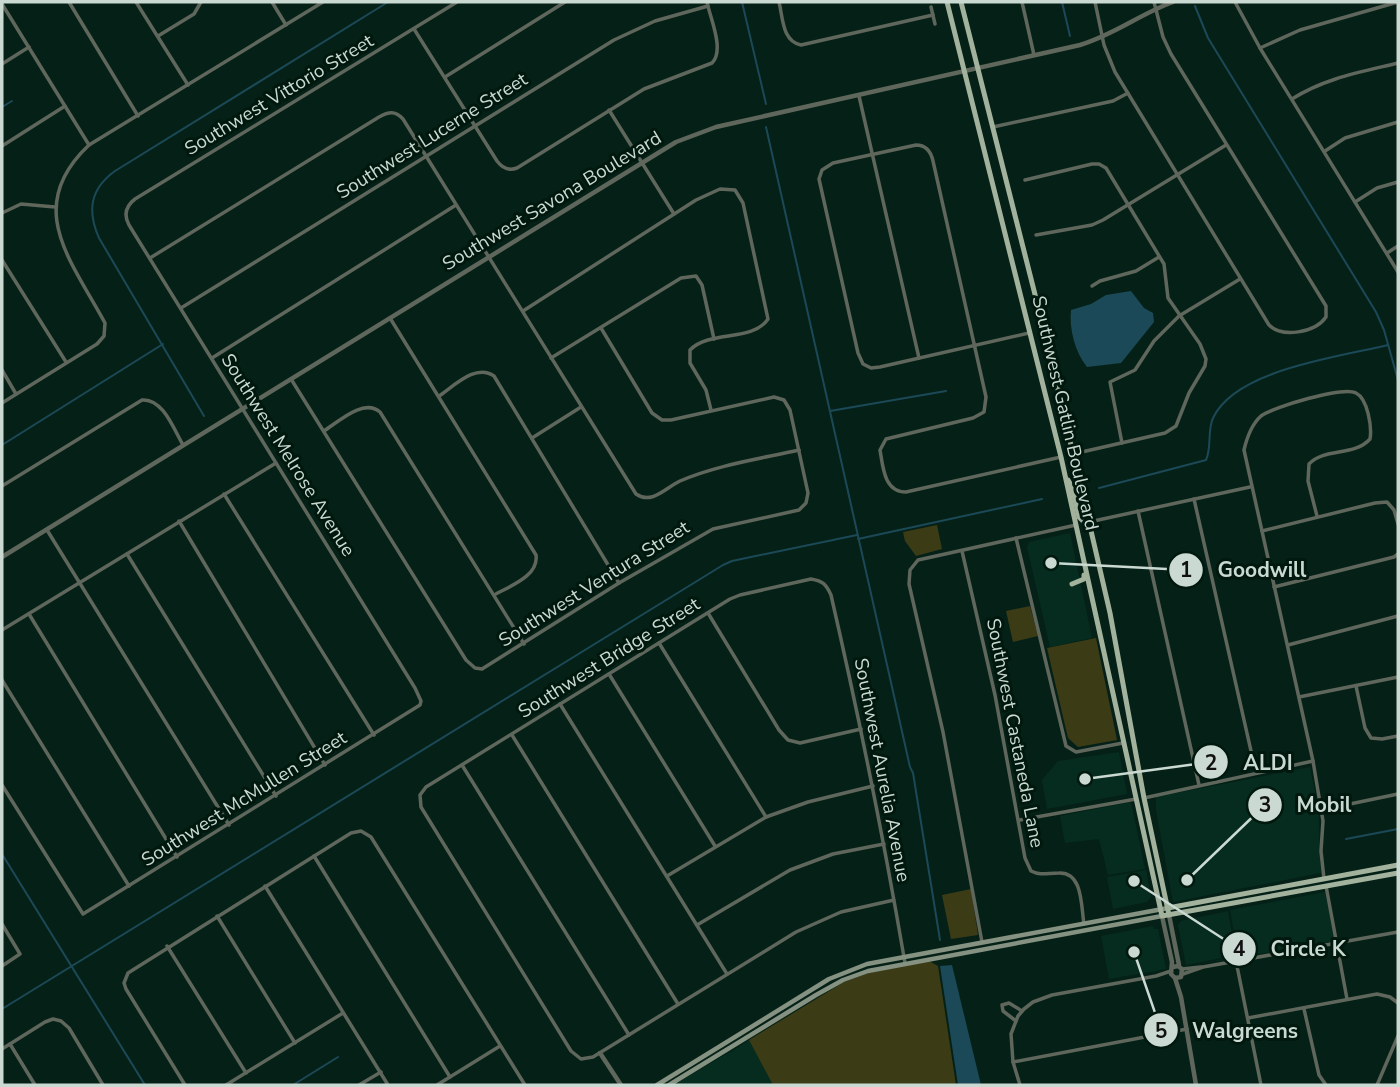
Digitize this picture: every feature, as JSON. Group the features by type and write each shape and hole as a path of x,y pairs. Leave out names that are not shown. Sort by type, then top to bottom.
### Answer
{"main road":[{"name":"Southwest Gatlin Boulevard","path":"947,2 1065,474 1161,913"},
{"name":"Southwest Gatlin Boulevard","path":"961,2 1089,522 1169,912"},
{"path":"1065,474 1072,487 1079,517 1089,522"},
{"path":"1076,525 1088,531 1099,567"},
{"path":"1079,538 1085,578 1072,584 1085,583 1089,586"},
{"path":"1169,912 1324,878 1398,865"},
{"path":"669,1085 843,981 867,971 1084,924 1398,873"},
{"path":"657,1085 829,979 867,964 1161,913"},
{"path":"736,1045 744,1032"}],"street":[{"path":"69,2 138,116"},
{"path":"136,2 188,85"},
{"path":"158,36 194,13 201,2"},
{"path":"272,2 286,25"},
{"path":"2,403 96,344 104,336 105,323 58,235 55,206 64,177 72,163 89,145 323,2"},
{"name":"Southwest Vittorio Street","path":"126,218 127,208 135,199 457,2"},
{"path":"445,78 565,2"},
{"path":"779,2 787,36 793,43 803,44 933,15"},
{"path":"1023,2 1034,55"},
{"path":"1095,2 1111,62 1240,279 1275,331 1284,333 1318,325 1326,317 1326,306 1166,45 1154,2"},
{"name":"Southwest Savona Boulevard","path":"2,557 676,142 700,132 1103,38 1173,2"},
{"path":"1235,2 1260,48 1398,272"},
{"path":"1260,48 1300,30 1398,2"},
{"path":"2,4 89,145"},
{"path":"414,29 497,161 505,169 517,167 655,84 712,63 718,55 707,4"},
{"name":"Southwest Lucerne Street","path":"181,308 625,34 707,4"},
{"path":"931,7 935,24"},
{"path":"2,64 29,47"},
{"path":"1292,99 1326,81 1398,63"},
{"path":"991,128 1113,101 1128,93"},
{"path":"859,96 919,358"},
{"path":"2,146 65,106"},
{"path":"609,110 674,214"},
{"path":"150,258 379,117 390,112 396,113 403,119 632,490 641,498 650,498 677,482 710,471 799,450 788,406 784,400 774,397 666,421 659,419 652,413 601,328"},
{"path":"1325,151 1345,138 1398,122"},
{"path":"1031,332 975,346 875,368 865,366 858,354 819,175 829,164 916,145 925,147 933,161 975,346 986,397 984,412 973,418 886,439 880,447 891,488 906,492 1061,457"},
{"path":"1036,235 1092,225 1226,145"},
{"path":"1025,180 1099,164 1108,171 1160,257 1165,270 1168,298 1200,344 1206,359 1176,426 1165,433 1073,454"},
{"path":"1355,202 1377,188 1398,182"},
{"path":"523,311 705,196 724,188 735,190 741,197 768,314 766,322 758,328 699,343 688,354 692,367 706,390 711,410"},
{"path":"2,214 21,204 55,206"},
{"path":"212,358 456,205"},
{"name":"Southwest Melrose Avenue","path":"126,218 415,688 421,701 418,708"},
{"path":"1387,253 1398,246"},
{"path":"1092,286 1100,281 1136,271 1160,257"},
{"path":"2,260 66,363"},
{"path":"551,358 681,278 693,275 702,285 714,339"},
{"path":"1122,443 1110,382 1135,370 1154,341 1179,316 1240,279"},
{"path":"390,317 536,555 536,566 531,573 494,595"},
{"path":"2,370 16,394"},
{"path":"439,396 476,372 488,372 496,379 619,583"},
{"path":"291,379 324,431 365,406 378,409 524,644"},
{"path":"1317,516 1307,474 1309,464 1321,456 1358,448 1370,439 1364,404 1357,394 1349,391 1273,408 1259,418 1247,435 1244,450 1250,487 1313,761 1321,810 1324,878 1347,999"},
{"path":"2,486 142,400 149,399 160,406 183,445"},
{"path":"532,438 581,407"},
{"name":"Southwest Ventura Street","path":"324,431 466,660 475,668 486,667 619,583 713,529 803,508 808,492 799,450"},
{"path":"2,631 276,463"},
{"path":"1089,522 1250,487"},
{"path":"224,494 374,735"},
{"path":"1194,499 1256,773"},
{"path":"1262,531 1317,516 1387,502 1394,510 1398,524"},
{"path":"1138,511 1199,785"},
{"path":"179,521 325,765"},
{"path":"983,946 943,732 909,584 910,570 918,560 1076,525"},
{"path":"47,530 229,825"},
{"path":"1016,538 1066,746 1076,752 1123,744"},
{"name":"Southwest Castaneda Lane","path":"962,551 995,695 1025,858 1031,871 1040,875 1061,872 1070,874 1077,883 1084,924"},
{"path":"127,554 276,796"},
{"path":"1274,587 1398,554"},
{"name":"Southwest Bridge Street","path":"600,1053 581,1059 571,1051 421,807 420,795 426,787 740,595 811,579 826,584"},
{"name":"Southwest Aurelia Avenue","path":"826,584 831,594 862,729 905,964"},
{"path":"708,613 779,730 788,740 800,743 862,729"},
{"path":"29,614 177,857"},
{"path":"1288,645 1398,616"},
{"path":"659,643 766,817"},
{"path":"609,674 715,846"},
{"path":"1299,697 1398,677"},
{"path":"2,680 129,886"},
{"path":"1356,686 1365,728 1371,737 1381,739 1398,736"},
{"path":"560,704 727,974"},
{"name":"Southwest McMullen Street","path":"2,785 83,914 418,708"},
{"path":"511,734 678,1004"},
{"path":"1018,820 1144,797 1313,761"},
{"path":"462,765 629,1035"},
{"path":"667,876 766,817 808,802 873,786"},
{"path":"1321,810 1398,794"},
{"path":"185,1085 126,989 124,978 134,967 167,946 351,833 361,831 371,837 525,1085"},
{"path":"697,925 790,870 833,854 884,844"},
{"path":"314,856 450,1077"},
{"path":"265,886 388,1085"},
{"path":"621,1085 600,1053 796,932 824,918 857,907 894,900"},
{"path":"1169,912 1196,1085"},
{"path":"1161,913 1177,972"},
{"path":"217,916 295,1043"},
{"path":"2,924 20,954 2,966"},
{"path":"1020,1085 1013,1062 1011,1034 1022,1011 1033,1002 1052,995 1398,932"},
{"path":"167,946 246,1073"},
{"path":"1236,961 1261,1085"},
{"path":"1248,1018 1377,994 1396,997 1398,1003"},
{"path":"1016,1021 1003,1011 1002,1005 1009,1003 1022,1011"},
{"path":"1304,1009 1318,1075 1326,1085"},
{"path":"226,1085 344,1013"},
{"path":"2,1049 49,1020 57,1020 66,1025 103,1085"},
{"path":"1013,1062 1187,1029"},
{"path":"1377,1085 1397,1045 1398,1037"},
{"path":"10,1044 35,1085"},
{"path":"437,1085 500,1046"},
{"path":"359,1085 380,1072"}],"shaded area":[{"path":"937,525 942,549 916,556 905,541 903,532"},
{"path":"1070,533 1092,638 1050,647 1027,547 1029,542"},
{"path":"1030,606 1038,636 1013,642 1006,611"},
{"path":"1096,638 1117,740 1078,747 1068,738 1047,648"},
{"path":"1119,752 1127,794 1047,809 1042,780 1058,761"},
{"path":"1310,767 1318,807 1321,873 1173,902 1156,797"},
{"path":"1131,802 1145,869 1108,875 1099,839 1065,843 1060,816"},
{"path":"1146,870 1151,897 1147,902 1113,909 1107,877"},
{"path":"971,889 978,935 951,939 942,895"},
{"path":"1325,892 1335,941 1200,964 1238,956 1230,910"},
{"path":"1228,911 1236,955 1186,965 1178,925 1181,921"},
{"path":"1153,926 1158,929 1166,969 1109,979 1101,936"},
{"path":"929,961 938,966 956,1085 773,1085 749,1040 844,982 868,973"},
{"path":"749,1040 773,1085 673,1085 737,1048"}],"water":[{"path":"1131,291 1144,308 1153,313 1154,322 1121,363 1087,367 1074,340 1071,310 1091,304 1106,295"},
{"path":"952,965 981,1085 958,1085 940,966"}],"waterway":[{"path":"204,416 99,238 92,210 96,193 100,185 115,171 388,2"},
{"path":"742,2 766,104"},
{"path":"1062,2 1070,36"},
{"path":"1195,6 1208,38 1376,312 1398,380"},
{"path":"2,107 12,101"},
{"path":"766,127 913,773 940,940"},
{"path":"2,445 163,344"},
{"path":"1099,488 1206,460 1213,418 1225,401 1243,388 1291,368 1388,345"},
{"path":"830,411 946,391"},
{"path":"858,539 1042,499"},
{"path":"2,1009 723,565 857,535"},
{"path":"1346,839 1398,829"},
{"path":"2,854 145,1085"},
{"path":"293,1085 338,1057"}],"place":[{"name":"Goodwill","path":"1051,563"},
{"name":"ALDI","path":"1085,779"},
{"name":"Mobil","path":"1187,880"},
{"name":"Circle K","path":"1134,881"},
{"name":"Walgreens","path":"1134,952"}]}
